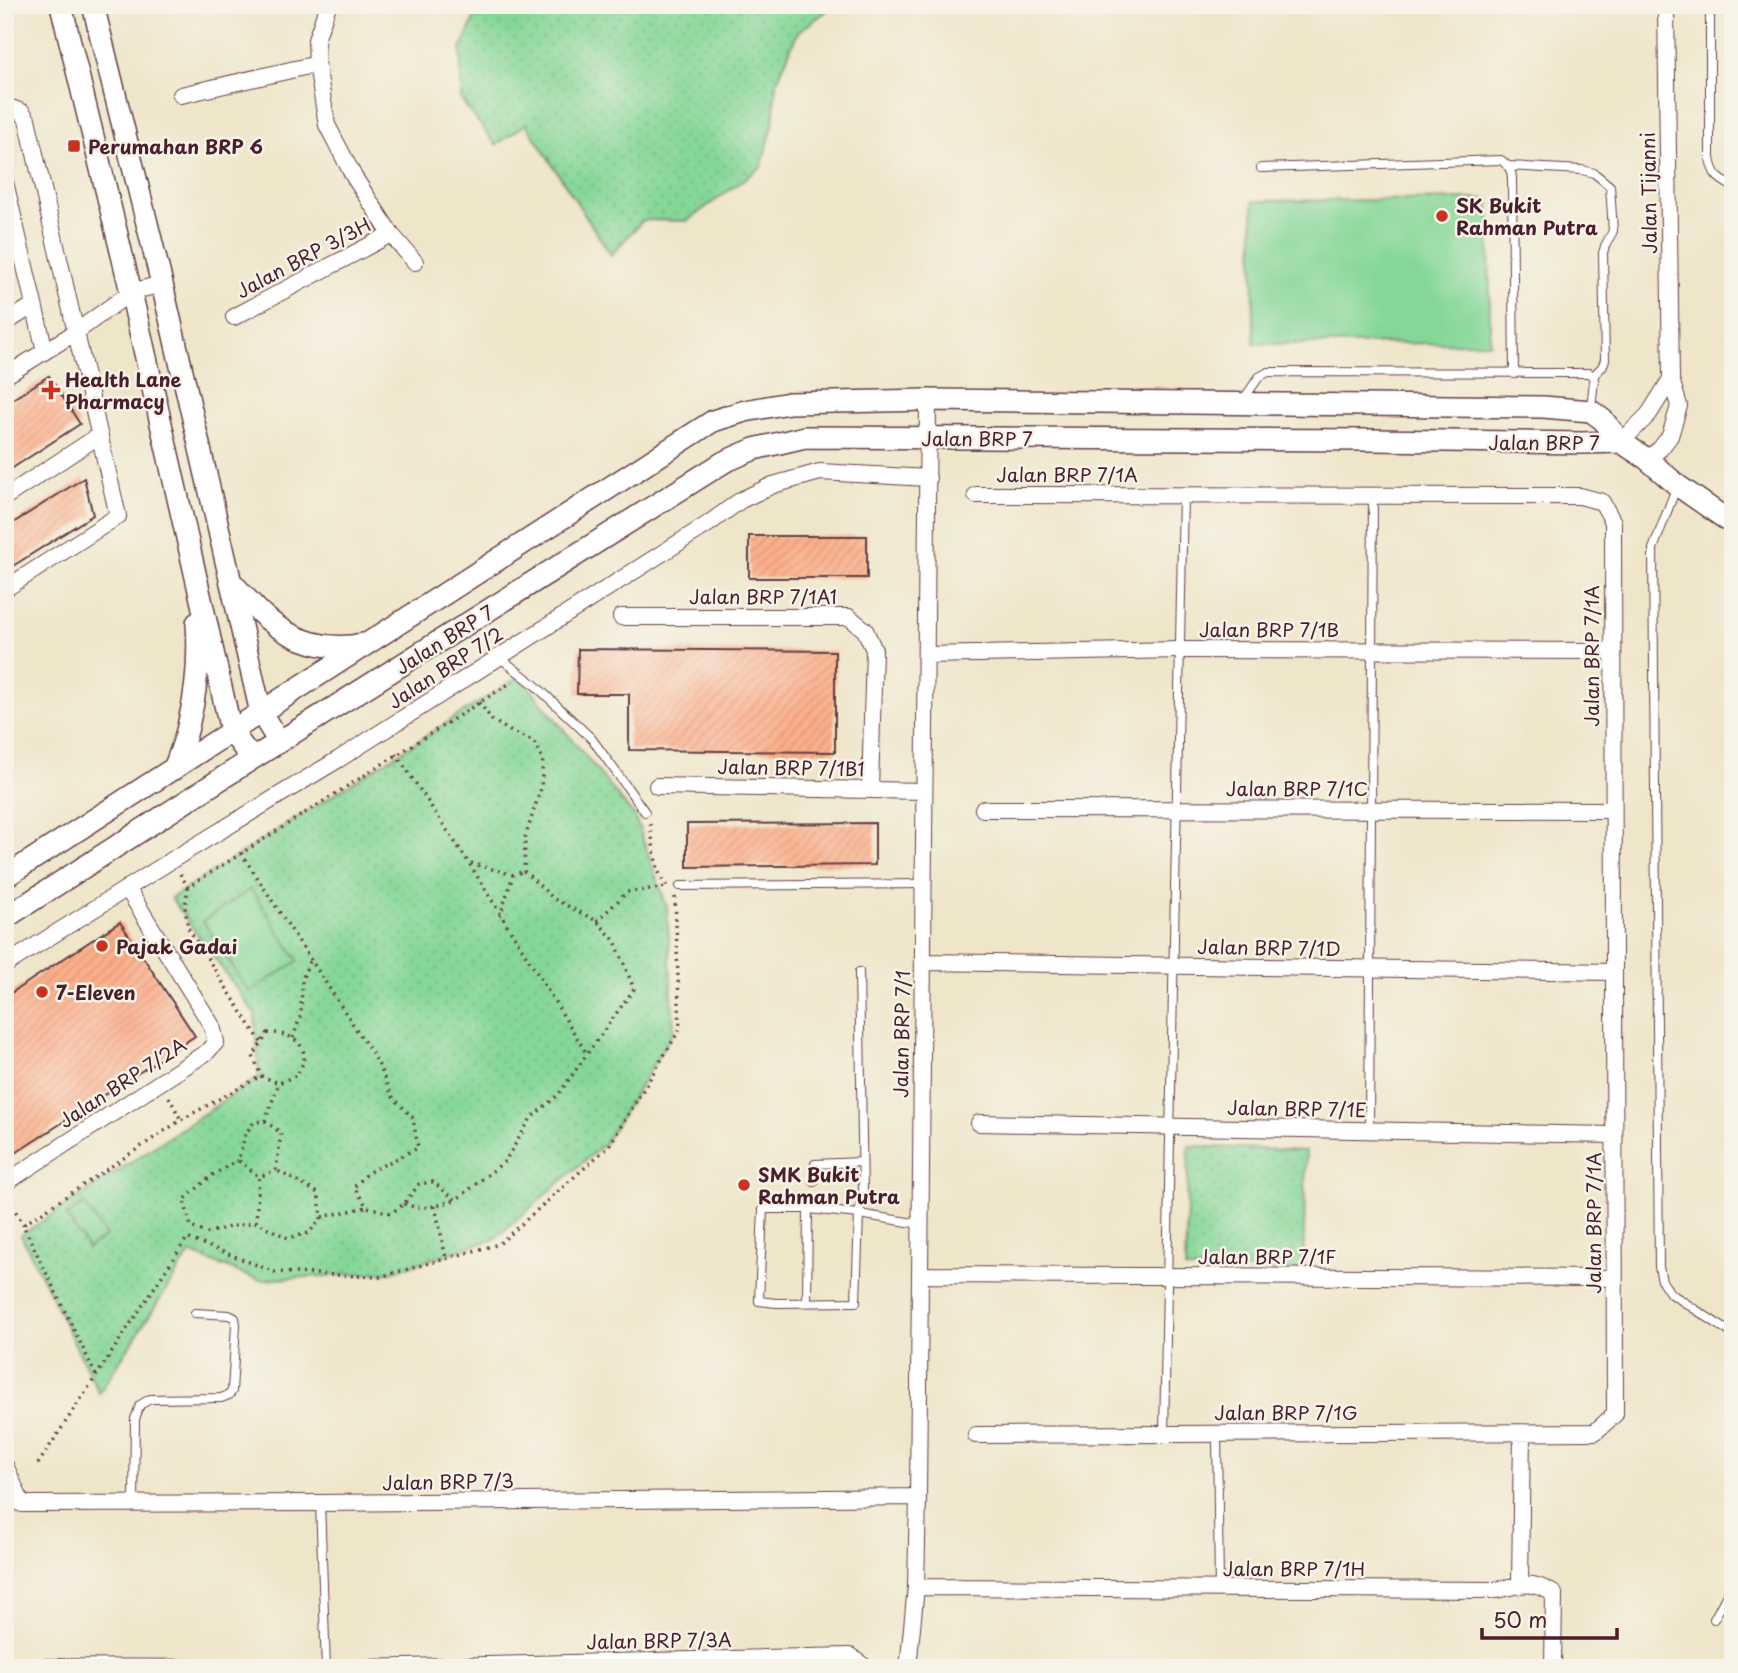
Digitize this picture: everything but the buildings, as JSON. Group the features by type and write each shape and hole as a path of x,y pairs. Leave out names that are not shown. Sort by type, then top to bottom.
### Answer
{"main road":[{"path":"61,5 131,292 232,731 252,759"},
{"path":"93,5 162,284 261,713 279,742"},
{"name":"Jalan BRP 7","path":"5,877 713,421 745,411 789,403 928,400 1543,407 1591,411 1621,442"},
{"name":"Jalan BRP 7","path":"5,918 252,759 724,463 754,449 805,437 1621,442"},
{"path":"1621,442 1733,524"},
{"path":"174,769 190,721 196,679 196,578"},
{"path":"230,581 264,617 283,631 304,641 351,647 371,642"}],"street":[{"path":"328,5 316,40 327,125 354,177 391,234 415,262"},
{"name":"Jalan Tijanni","path":"1647,459 1660,449 1670,436 1679,406 1671,379 1666,5"},
{"path":"181,95 317,64"},
{"path":"5,589 118,516 27,120 22,112 8,109"},
{"path":"5,182 9,214 45,351"},
{"name":"Jalan BRP 3/3H","path":"234,317 391,234"},
{"path":"5,376 76,332 131,292 162,284"},
{"path":"5,323 34,305"},
{"path":"1621,442 1648,414 1671,379"},
{"name":"Jalan BRP 7/1","path":"908,1668 916,1587 918,1497 928,400"},
{"path":"5,497 100,435"},
{"name":"Jalan BRP 7/2","path":"5,965 339,759 708,524 741,500 773,485 820,472 928,478"},
{"name":"Jalan BRP 7/1A","path":"976,495 1580,496 1602,502 1613,522 1615,1414 1595,1432"},
{"name":"Jalan BRP 7/1A1","path":"621,617 849,617 866,630 874,650 870,790"},
{"name":"Jalan BRP 7/1B","path":"926,655 1180,650 1613,651"},
{"name":"Jalan BRP 7/1B1","path":"657,786 925,791"},
{"name":"Jalan BRP 7/1C","path":"983,808 1612,810"},
{"name":"Jalan BRP 7/2A","path":"5,1183 207,1052 216,1042 212,1027 127,888"},
{"name":"Jalan BRP 7/1D","path":"923,962 1614,972"},
{"name":"Jalan BRP 7/1E","path":"979,1123 1614,1135"},
{"name":"Jalan BRP 7/1F","path":"920,1275 1614,1278"},
{"name":"Jalan BRP 7/1G","path":"976,1435 1595,1432"},
{"path":"1522,1433 1520,1584 1541,1586 1553,1594 1553,1668"},
{"name":"Jalan BRP 7/3","path":"5,1465 22,1504 918,1497"},
{"name":"Jalan BRP 7/1H","path":"916,1587 1497,1590 1520,1584"},
{"name":"Jalan BRP 7/3A","path":"365,1668 850,1656 866,1668"},
{"path":"5,1667 238,1668"}],"lane":[{"path":"1710,5 1710,158 1712,170 1718,179 1733,187"},
{"path":"1261,168 1501,160 1509,166 1512,173 1514,374"},
{"path":"1509,166 1582,170 1594,173 1610,186 1614,231 1603,253 1605,360 1592,376"},
{"path":"1241,402 1259,377 1268,372 1589,373 1594,380 1591,411"},
{"path":"1677,485 1653,549 1659,1267 1662,1281 1670,1293 1733,1334"},
{"path":"1164,1434 1183,495"},
{"path":"1369,1130 1373,496"},
{"path":"499,657 535,685 592,739 645,812"},
{"path":"680,886 924,884"},
{"path":"859,972 863,1192 859,1214 856,1302 760,1301 763,1209 808,1209 859,1214 920,1224"},
{"path":"814,1182 815,1164 862,1162"},
{"path":"807,1302 808,1209"},
{"path":"134,1504 135,1419 140,1405 150,1399 221,1398 232,1391 236,1325 234,1318 229,1315 195,1313"},
{"path":"1217,1434 1219,1589"},
{"path":"320,1503 326,1668"},
{"path":"1714,1619 1733,1583"}],"path":[{"path":"261,1042 188,928 185,907 188,887 523,675"},
{"path":"404,1204 416,1209 456,1200 505,1161 531,1118 558,1095 634,989 615,941 597,920 554,899 524,871 524,838 541,788 543,759 533,741 492,720 479,702"},
{"path":"396,754 468,863 587,1054"},
{"path":"645,812 660,874 669,887"},
{"path":"241,853 377,1061 393,1096 413,1118 418,1148 369,1172 354,1186 367,1206"},
{"path":"468,863 513,875 524,871"},
{"path":"500,916 513,875"},
{"path":"187,1238 275,1272 379,1276 499,1244 610,1146 680,1029 675,887 627,892 597,920"},
{"path":"293,1038 301,1014 302,980 310,959"},
{"path":"280,1032 293,1038 301,1048 304,1060 297,1075 279,1083 261,1076 253,1056 268,1033 280,1032"},
{"path":"23,1225 181,1119 261,1076"},
{"path":"161,1082 181,1119"},
{"path":"265,1121 279,1083"},
{"path":"38,1464 187,1238 191,1227 184,1200 211,1176 238,1160 246,1133 254,1122 265,1121 281,1133 276,1170"},
{"path":"238,1160 259,1177"},
{"path":"276,1170 318,1194 321,1217"},
{"path":"259,1177 276,1170"},
{"path":"256,1222 259,1177"},
{"path":"191,1227 207,1233 256,1222 288,1238 309,1233 321,1217 367,1206 391,1213 404,1204 419,1184 433,1182 456,1200"},
{"path":"5,1193 96,1375"},
{"path":"435,1206 446,1258"}],"green space":[{"path":"480,5 838,5 797,33 776,84 773,126 761,167 687,221 643,220 611,255 526,124 496,145 461,100 461,49"},
{"path":"1489,199 1490,343 1254,344 1253,201"},
{"path":"520,676 635,817 667,907 674,1031 604,1144 494,1239 391,1272 258,1280 190,1253 99,1393 21,1235 259,1077 255,1014 171,898"},
{"path":"251,889 298,961 249,992 203,921"},
{"path":"1189,1146 1306,1151 1303,1270 1185,1269"},
{"path":"84,1204 106,1236 88,1248 66,1216"}],"place":[{"name":"Perumahan BRP 6","path":"74,146"},
{"name":"SK Bukit Rahman Putra","path":"1442,216"},
{"name":"Health Lane Pharmacy","path":"51,390"},
{"name":"Pajak Gadai","path":"102,946"},
{"name":"7-Eleven","path":"42,992"},
{"name":"SMK Bukit Rahman Putra","path":"744,1185"}]}
